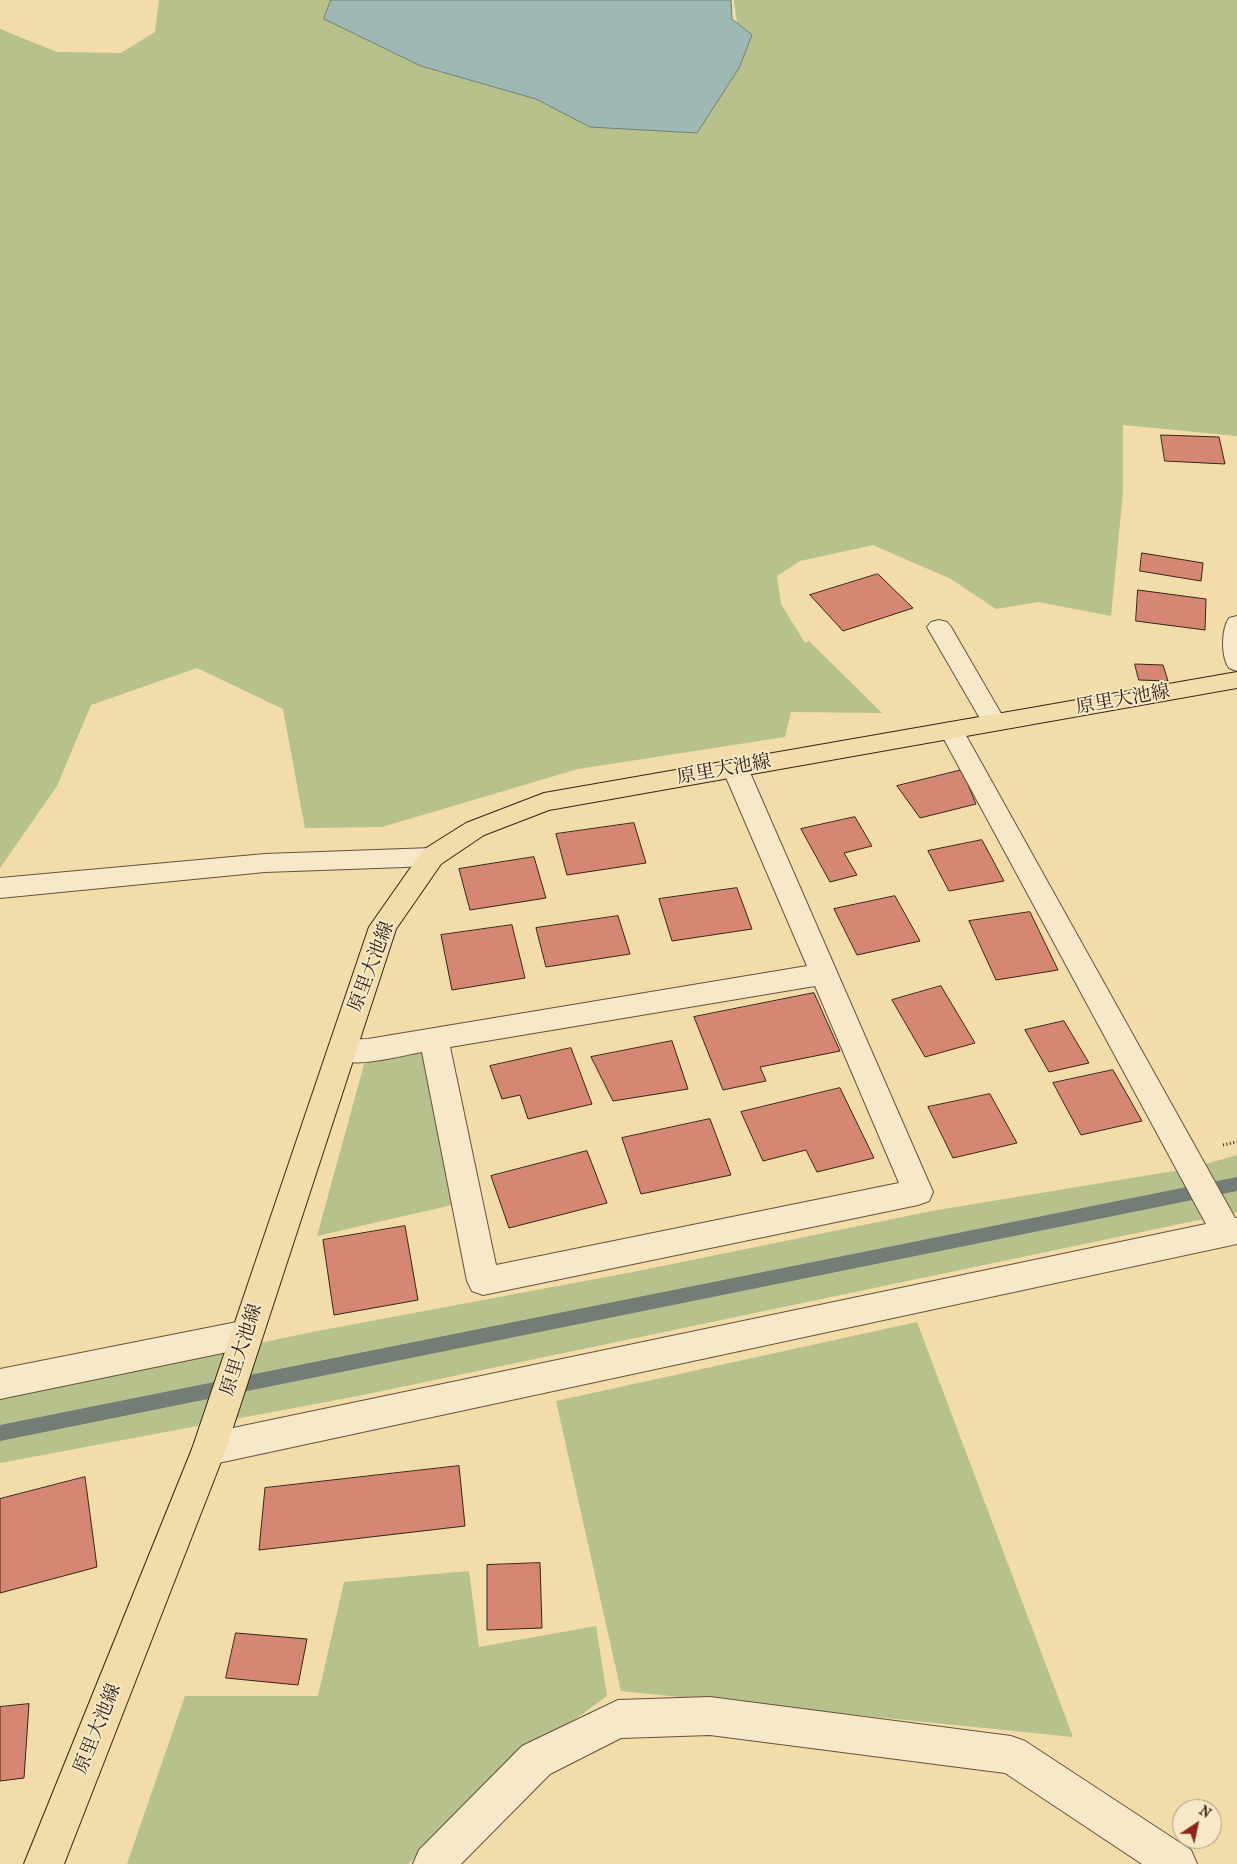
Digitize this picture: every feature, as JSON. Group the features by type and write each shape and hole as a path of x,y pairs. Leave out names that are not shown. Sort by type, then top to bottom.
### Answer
{"main road":[{"name":"原里大池線","path":"44,1864 211,1443 383,927 432,857 475,829 544,802 1237,680"}],"street":[{"path":"1237,623 1235,660 1237,663"},
{"path":"938,627 994,722"},
{"path":"211,1443 1229,1230 1196,1176 951,730"},
{"path":"434,1038 483,1281 918,1192 735,768"},
{"path":"0,888 265,863 432,857"},
{"path":"342,1051 368,1050 824,974"},
{"path":"0,1384 243,1345"},
{"path":"434,1864 536,1760 618,1719 710,1716 1011,1755 1177,1864"}],"green space":[{"path":"159,0 331,0 324,18 421,66 536,99 590,127 752,35 737,23 734,0 1237,0 1237,436 1123,425 1123,492 1111,616 1038,602 996,609 951,579 873,545 800,561 777,576 781,604 805,643 809,641 882,713 791,712 785,737 578,769 382,827 305,828 283,709 197,668 91,705 57,786 0,868 0,29 57,52 121,53 155,32"},
{"path":"434,1038 465,1202 317,1236 368,1050"},
{"path":"1237,1155 1237,1212 363,1395 0,1463 0,1398 312,1332 633,1272 932,1211 1192,1168"},
{"path":"917,1322 1073,1737 621,1691 556,1401"},
{"path":"469,1571 479,1647 596,1626 607,1696 522,1758 408,1864 127,1864 185,1696 318,1696 344,1582"}],"water":[{"path":"331,0 731,0 732,19 752,35 739,68 697,133 590,127 536,99 421,66 324,19"}],"building":[{"path":"1161,435 1219,437 1225,464 1165,461"},
{"path":"1142,553 1203,563 1201,581 1140,571"},
{"path":"878,574 913,608 843,631 810,595"},
{"path":"1138,590 1206,599 1205,630 1136,621"},
{"path":"1135,664 1163,665 1168,681 1139,680"},
{"path":"962,770 976,804 920,818 897,786"},
{"path":"855,817 872,846 844,853 857,875 830,882 801,829"},
{"path":"634,823 646,863 567,875 556,834"},
{"path":"982,840 1004,881 949,891 928,851"},
{"path":"534,857 546,898 470,910 459,869"},
{"path":"737,888 752,929 672,941 659,899"},
{"path":"895,896 920,941 857,955 834,909"},
{"path":"1030,912 1058,970 996,980 969,921"},
{"path":"618,916 630,954 546,967 536,928"},
{"path":"512,925 525,978 452,990 441,935"},
{"path":"941,986 975,1043 925,1057 892,1000"},
{"path":"814,993 840,1051 760,1067 766,1081 723,1090 694,1017"},
{"path":"1064,1021 1089,1063 1049,1072 1025,1030"},
{"path":"672,1041 688,1089 613,1101 591,1057"},
{"path":"571,1048 592,1104 528,1119 520,1095 502,1099 490,1066"},
{"path":"1113,1070 1142,1121 1081,1135 1053,1083"},
{"path":"840,1088 874,1158 817,1172 806,1150 763,1161 741,1112"},
{"path":"990,1094 1017,1143 953,1158 928,1107"},
{"path":"710,1119 731,1175 641,1194 622,1138"},
{"path":"587,1151 607,1203 509,1228 491,1176"},
{"path":"405,1226 418,1300 334,1315 323,1240"},
{"path":"459,1466 465,1526 259,1550 265,1488"},
{"path":"85,1477 97,1567 0,1593 0,1499"},
{"path":"540,1563 542,1628 487,1630 487,1565"},
{"path":"236,1633 307,1639 298,1685 226,1678"},
{"path":"29,1704 24,1778 0,1781 0,1707"}],"waterway":[{"path":"0,1433 1237,1184"}]}
